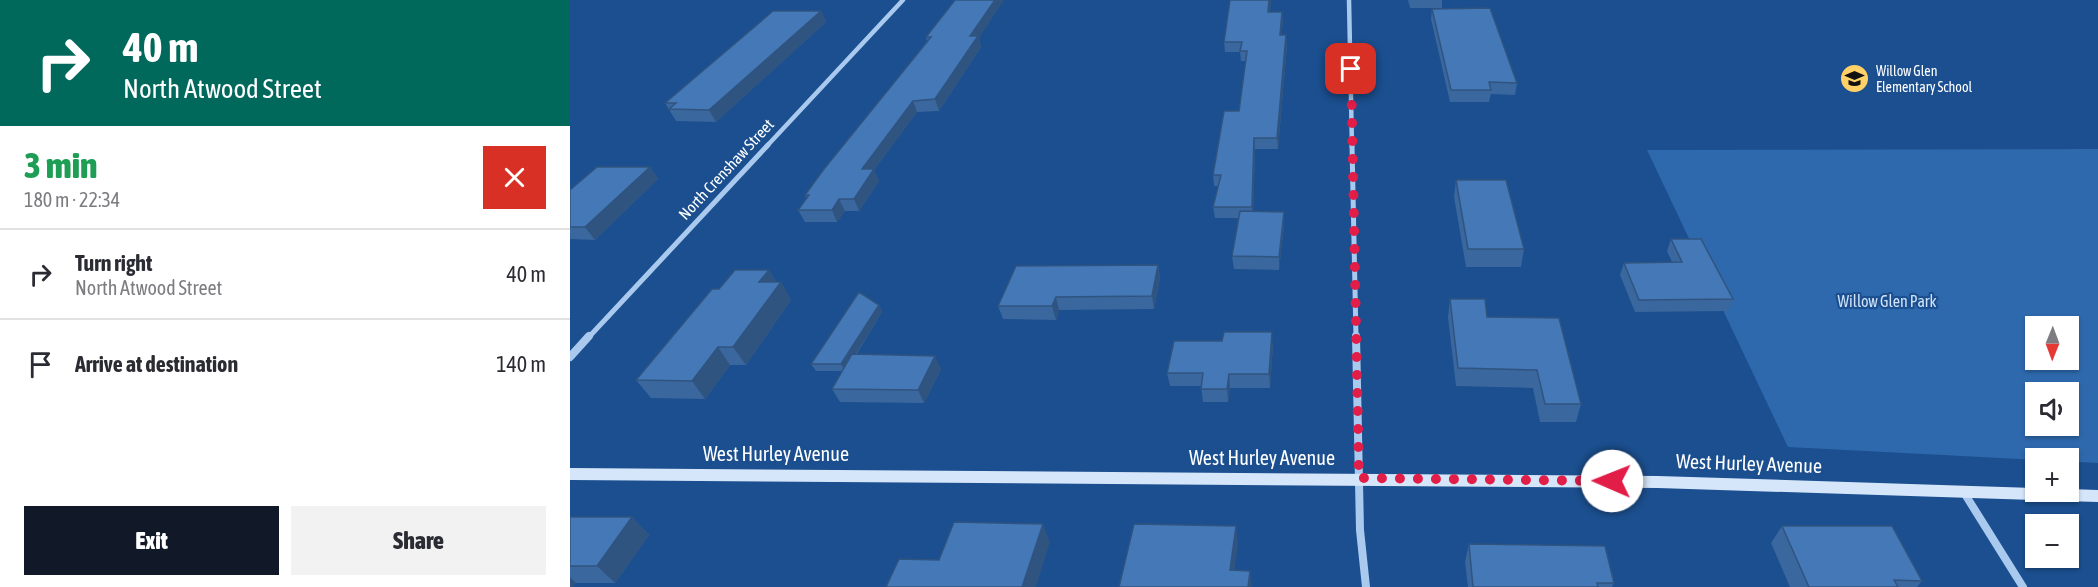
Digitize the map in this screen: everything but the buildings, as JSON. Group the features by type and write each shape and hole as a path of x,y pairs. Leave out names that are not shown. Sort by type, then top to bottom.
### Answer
{"street":[{"name":"North Crenshaw Street","path":"570,357 903,0"},
{"path":"1349,0 1359,478 1366,587"},
{"name":"West Hurley Avenue","path":"570,474 1359,478 1658,482 2098,496"},
{"path":"1963,491 2023,587"}],"green space":[{"name":"Willow Glen Park","path":"2098,149 2098,463 2079,462 2079,448 2025,448 2025,459 1788,447 1647,150"}],"place":[{"name":"Willow Glen Elementary School","path":"1855,79"}],"route":[{"path":"1351,69 1359,478 1612,481"}]}
